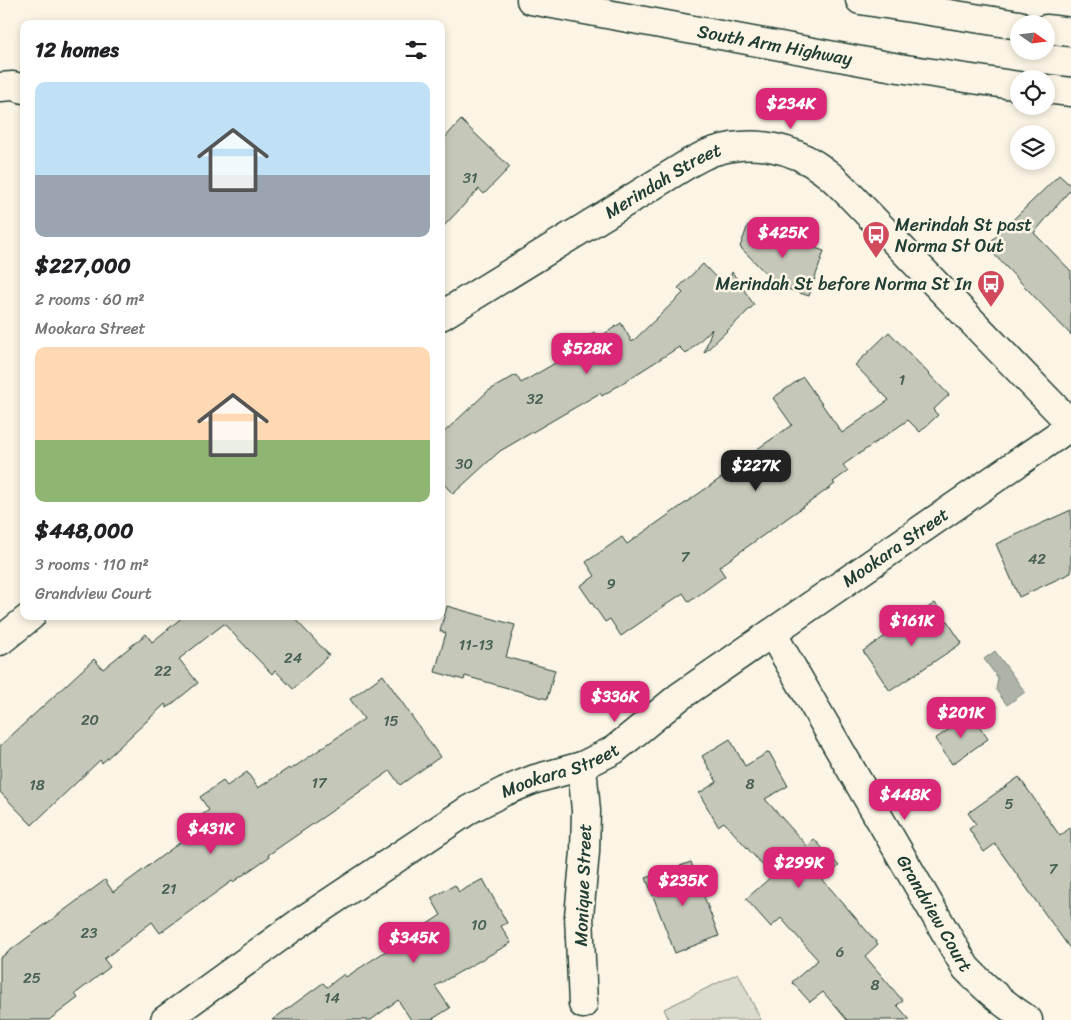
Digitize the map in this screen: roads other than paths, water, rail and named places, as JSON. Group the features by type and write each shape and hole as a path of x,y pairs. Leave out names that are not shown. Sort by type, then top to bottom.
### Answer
{"street":[{"name":"South Arm Highway","path":"531,0 899,68 1010,85"},
{"path":"860,0 1010,24"},
{"path":"1055,30 1071,32"},
{"path":"0,88 13,86 20,88"},
{"path":"1055,90 1071,92"},
{"name":"Merindah Street","path":"445,314 691,162 715,151 738,146 778,148 809,161 825,171 850,194 1071,425"},
{"name":"Mookara Street","path":"165,1020 299,923 470,809 505,791 535,779 582,766 614,750 680,697 1071,425"},
{"path":"0,641 26,620"},
{"name":"Grandview Court","path":"772,633 966,968 986,988 1028,1020"},
{"name":"Monique Street","path":"582,766 586,811 585,852 578,916 583,1004"}],"place":[{"name":"Merindah St past Norma St Out","path":"876,259"},
{"name":"Merindah St before Norma St In","path":"991,308"}]}
